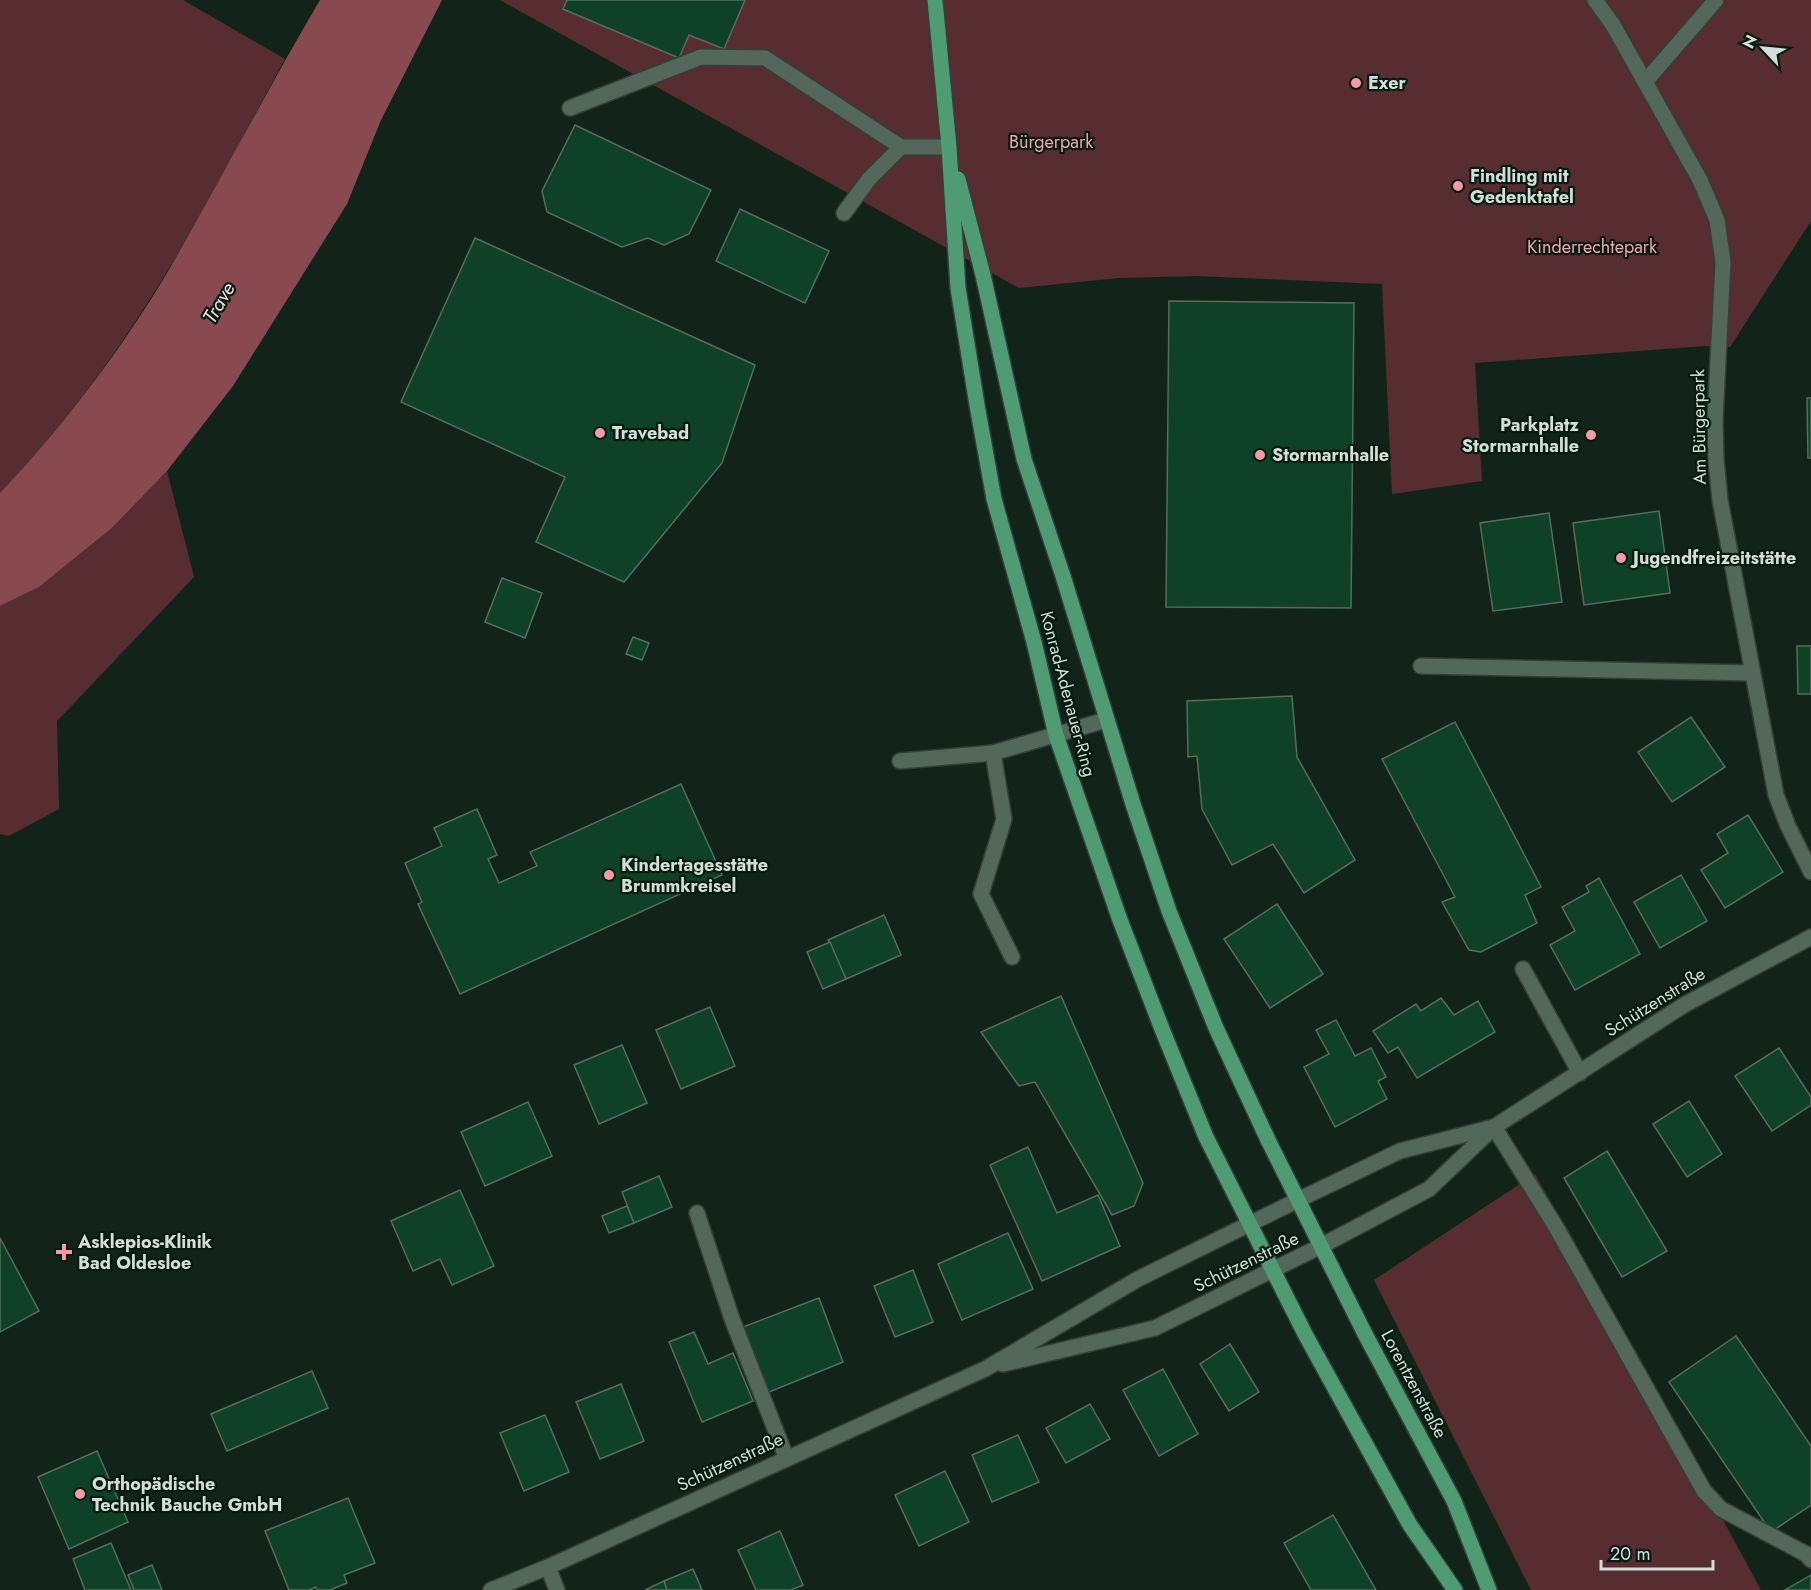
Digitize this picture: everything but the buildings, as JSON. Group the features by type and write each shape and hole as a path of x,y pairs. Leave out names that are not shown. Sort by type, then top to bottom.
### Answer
{"main road":[{"name":"Konrad-Adenauer-Ring","path":"936,0 958,288 976,405 994,499 1034,642 1056,735 1088,830 1162,1029 1206,1137 1249,1224"},
{"name":"Konrad-Adenauer-Ring","path":"949,147 983,275 1024,459 1169,911 1208,1007 1298,1200"},
{"name":"Lorentzenstraße","path":"1298,1200 1365,1334 1454,1501 1489,1590"},
{"path":"1249,1224 1410,1525 1455,1590"}],"street":[{"name":"Am Bürgerpark","path":"1595,0 1613,25 1701,180 1720,234 1723,277 1716,390 1716,460 1726,539 1776,795 1788,826 1811,872"},
{"path":"1645,82 1716,0"},
{"path":"570,108 701,57 765,58 902,147 949,147"},
{"path":"844,213 868,179 902,147"},
{"path":"1421,666 1752,673"},
{"path":"900,761 993,753 1106,720"},
{"path":"993,753 1004,819 981,894 1012,957"},
{"name":"Schützenstraße","path":"985,1369 1155,1328 1273,1271 1429,1190 1494,1127 1684,1005 1811,937"},
{"path":"1523,969 1580,1073"},
{"path":"1494,1127 1556,1227 1704,1491 1721,1509 1806,1554 1811,1560"},
{"name":"Schützenstraße","path":"491,1590 548,1567 786,1457 985,1369 1138,1279 1400,1151 1494,1127"},
{"path":"697,1213 732,1319 786,1457"},
{"path":"548,1567 557,1590"}],"green space":[{"path":"0,0 183,0 285,59 196,222 147,304 68,415 0,493"},
{"name":"Bürgerpark","path":"500,0 1811,0 1811,221 1730,347 1705,346 1475,363 1482,481 1392,494 1382,284 1196,276 1119,278 1019,288"},
{"path":"167,471 194,577 57,721 59,809 9,836 0,834 0,606 39,587 112,528"},
{"path":"1535,1174 1761,1590 1531,1590 1374,1280"}],"water":[{"name":"Trave","path":"320,0 442,0 381,120 347,204 233,386 167,471 112,528 39,587 0,606 0,493 90,388 149,302"}],"place":[{"name":"Exer","path":"1356,83"},
{"name":"Findling mit Gedenktafel","path":"1458,186"},
{"name":"Travebad","path":"600,433"},
{"name":"Parkplatz Stormarnhalle","path":"1591,435"},
{"name":"Stormarnhalle","path":"1260,455"},
{"name":"Jugendfreizeitstätte","path":"1621,558"},
{"name":"Kindertagesstätte Brummkreisel","path":"609,875"},
{"name":"Asklepios-Klinik Bad Oldesloe","path":"64,1252"},
{"name":"Orthopädische Technik Bauche GmbH","path":"80,1494"}],"park label":[{"name":"Kinderrechtepark","path":"1592,247"}]}
